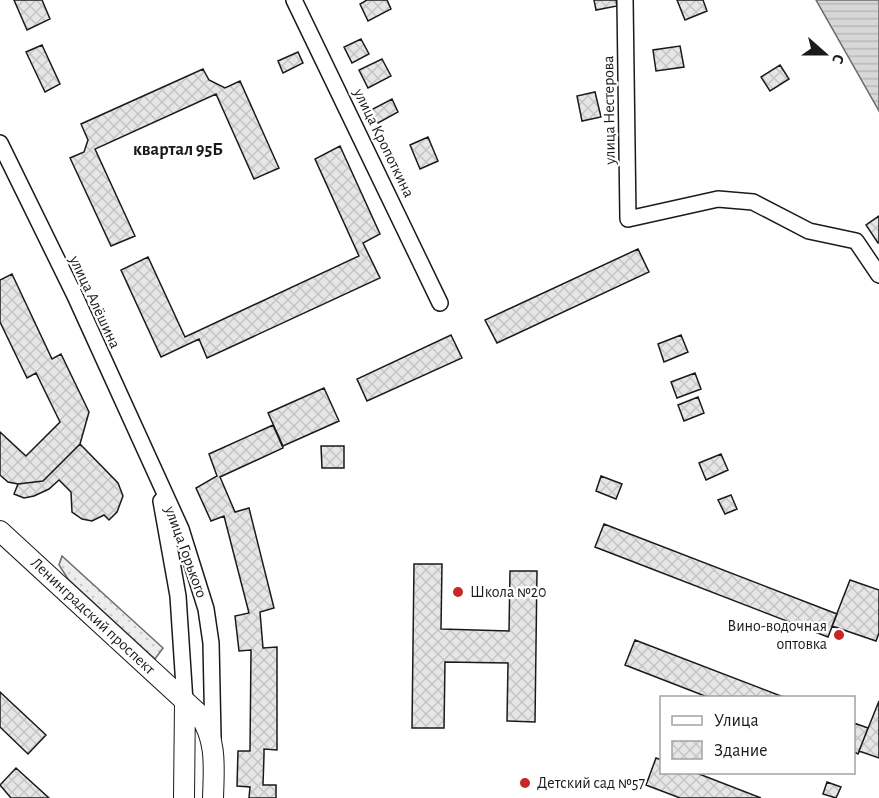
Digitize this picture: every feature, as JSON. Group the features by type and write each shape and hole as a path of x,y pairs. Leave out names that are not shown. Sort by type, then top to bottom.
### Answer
{"main road":[{"name":"Ленинградский проспект","path":"0,531 185,702"},
{"name":"улица Горького","path":"185,702 208,727 214,748 213,798"},
{"name":"улица Горького","path":"184,798 185,702"}],"street":[{"name":"улица Кропоткина","path":"294,0 440,303"},
{"name":"улица Нестерова","path":"625,0 628,219 717,199 753,202 809,231 856,241 879,275"},
{"name":"улица Алёшина","path":"0,143 75,296 157,477"},
{"name":"улица Горького","path":"157,477 178,596 185,702"},
{"name":"улица Горького","path":"157,477 181,529 206,609 211,643 214,748"}],"shaded area":[{"path":"816,0 879,0 879,111"},
{"path":"62,556 163,648 155,659 68,579 59,565"}],"building":[{"path":"14,0 42,0 50,19 27,30"},
{"path":"367,0 387,0 391,9 368,21 360,4"},
{"path":"594,0 616,0 617,6 596,10"},
{"path":"677,0 703,0 707,11 685,20"},
{"path":"361,39 369,54 352,63 344,47"},
{"path":"42,45 60,84 45,92 26,52"},
{"path":"680,46 684,67 656,71 653,50"},
{"path":"298,52 303,63 283,73 278,61"},
{"path":"382,59 391,76 368,88 359,70"},
{"path":"780,65 789,79 770,91 761,77"},
{"path":"203,69 209,80 225,88 240,81 279,168 254,179 216,94 95,149 135,236 111,246 70,158 84,152 88,140 81,124"},
{"path":"595,92 601,117 582,121 577,96"},
{"path":"392,99 398,112 378,123 371,110"},
{"path":"428,137 438,161 420,169 410,145"},
{"path":"340,146 380,234 363,243 380,278 207,358 199,339 161,357 121,270 148,257 185,337 359,256 315,159"},
{"path":"879,216 879,243 878,243 866,225"},
{"path":"638,249 649,272 497,343 485,320"},
{"path":"12,274 52,359 61,354 89,412 80,444 43,481 18,484 8,482 0,475 0,432 26,456 60,422 36,373 27,378 0,322 0,280"},
{"path":"451,335 462,358 367,401 357,379"},
{"path":"681,335 688,352 664,362 658,344"},
{"path":"695,373 701,389 677,398 671,382"},
{"path":"324,388 339,421 283,446 268,413"},
{"path":"698,397 704,413 684,421 678,405"},
{"path":"273,425 283,448 220,477 235,512 249,508 274,608 260,612 263,648 277,647 277,750 264,749 263,785 276,785 276,798 249,798 250,787 237,786 238,751 250,751 251,650 239,651 235,616 249,613 224,516 211,521 196,488 217,476 209,454"},
{"path":"80,444 118,483 123,496 117,512 109,520 104,515 92,521 82,519 72,512 71,492 59,480 49,489 34,496 24,498 14,494 18,484 43,481"},
{"path":"321,446 344,446 344,468 322,468"},
{"path":"721,454 728,470 706,480 699,463"},
{"path":"601,476 622,484 616,499 596,491"},
{"path":"731,495 737,509 725,514 718,500"},
{"path":"604,524 837,614 828,637 595,547"},
{"path":"414,564 442,564 441,629 509,631 510,571 537,571 535,722 507,721 508,663 445,662 444,728 412,728"},
{"path":"850,580 879,590 879,633 876,641 832,626"},
{"path":"635,640 781,696 705,696 625,665"},
{"path":"0,692 46,735 28,754 0,727"},
{"path":"879,701 879,758 859,751"},
{"path":"855,723 868,728 858,754 855,752"},
{"path":"656,758 660,759 660,774 699,774 761,798 680,798 646,785"},
{"path":"16,768 49,798 11,798 0,785"},
{"path":"827,782 841,787 836,798 823,794"}],"place":[{"name":"Школа №20","path":"458,592"},
{"name":"Вино-водочная оптовка","path":"839,635"},
{"name":"Детский сад №57","path":"525,783"}],"district":[{"name":"квартал 95Б","path":"178,150"}]}
